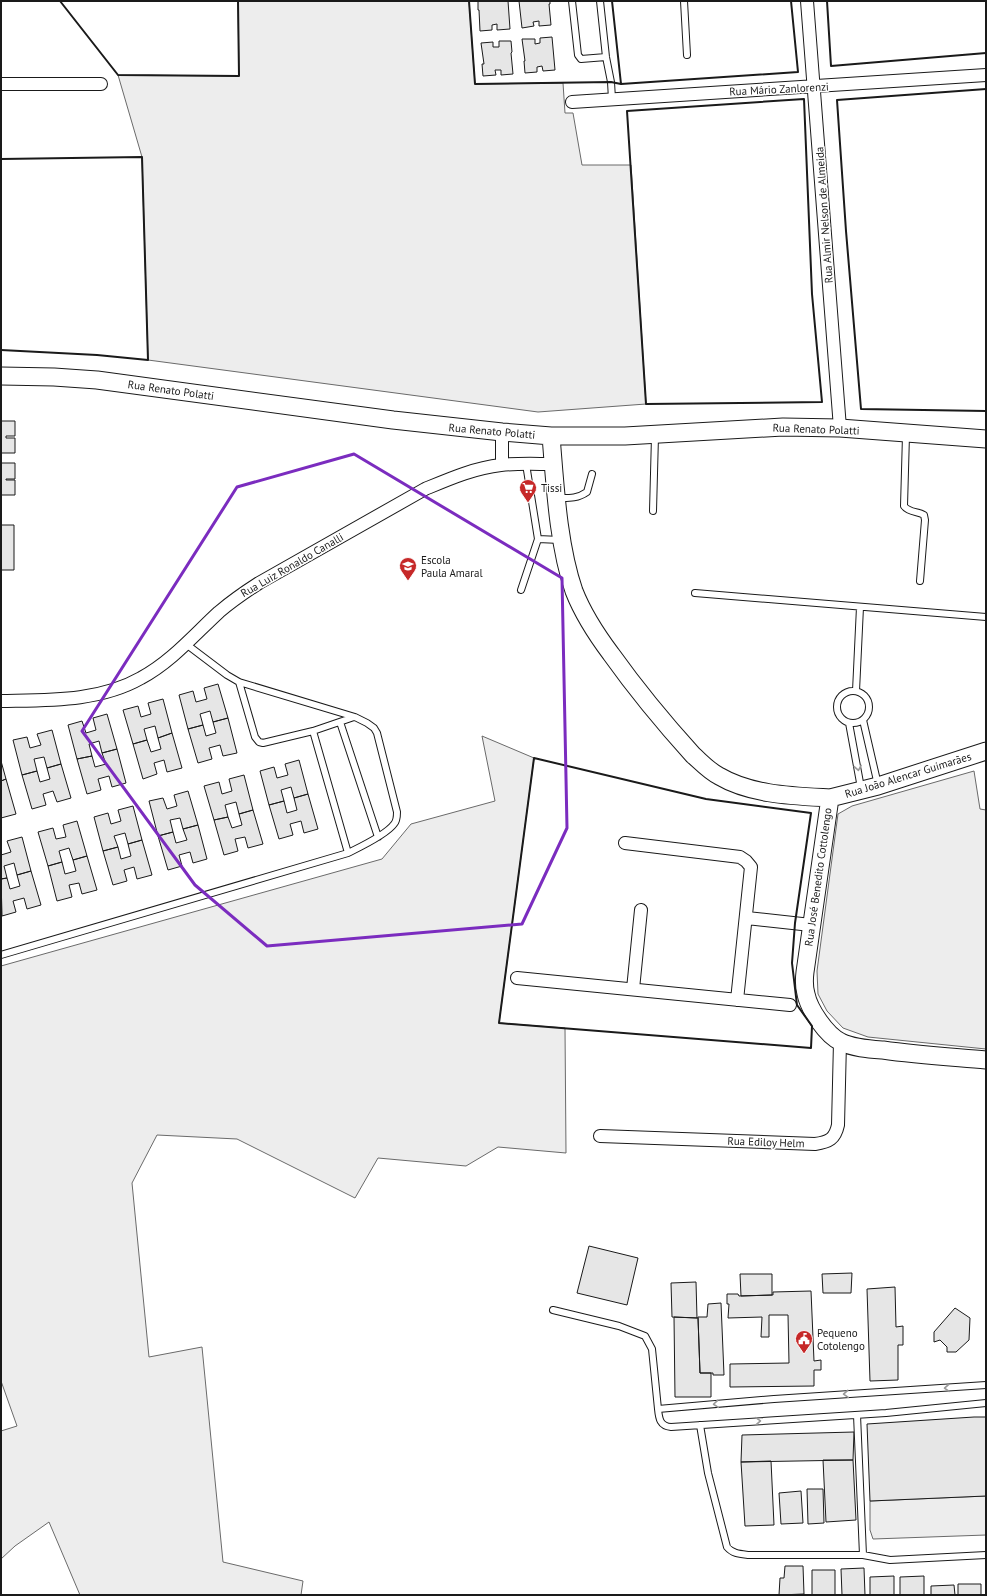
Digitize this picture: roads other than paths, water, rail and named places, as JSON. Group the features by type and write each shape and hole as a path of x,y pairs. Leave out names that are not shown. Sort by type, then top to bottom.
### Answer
{"main road":[{"name":"Rua Renato Polatti","path":"1,376 54,377 97,380 386,420 551,436 625,436 757,428 840,428 986,439"},
{"name":"Rua José Benedito Cottolengo","path":"551,436 557,498 563,540 572,584 584,614 622,669 693,755 719,776 736,784 755,790 830,798 805,972 806,995 810,1006 819,1021 830,1034 840,1042 851,1045 893,1052 986,1060"},
{"name":"Rua João Alencar Guimarães","path":"830,798 862,791 986,751"}],"street":[{"name":"Rua Almir Nelson de Almeida","path":"807,1 840,428"},
{"name":"Rua Mário Zanlorenzi","path":"572,102 986,76"},
{"path":"1,84 101,84"},
{"path":"502,432 502,465"},
{"name":"Rua Luiz Ronaldo Canalli","path":"1,701 70,698 90,695 115,689 140,679 158,667 186,644 220,611 253,586 425,489 479,469 502,465 554,464"},
{"path":"625,843 740,857 751,867 752,874 737,1000"},
{"path":"633,989 641,910"},
{"path":"747,918 811,925"},
{"path":"517,978 790,1005"},
{"name":"Rua Ediloy Helm","path":"600,1136 815,1144 832,1140 838,1125 840,1042"}],"lane":[{"path":"572,1 574,34 578,55 581,59 587,60 606,57"},
{"path":"600,1 612,99"},
{"path":"684,1 687,55"},
{"path":"906,433 904,506 906,509 920,512 924,515 925,520 920,581"},
{"path":"653,511 655,434"},
{"path":"521,590 538,539 526,464"},
{"path":"557,498 574,498 583,495 587,492 592,474"},
{"path":"538,539 563,540"},
{"path":"695,593 986,617"},
{"path":"856,691 860,607"},
{"path":"1,955 348,853 366,845 378,837 394,824 397,819 397,812 377,733 374,728 355,717 239,682 227,675 186,644"},
{"path":"239,682 255,737 259,742 264,743 313,731 355,717"},
{"path":"850,691 862,693 869,703 867,715 863,720 856,723 849,723 843,720 836,710 839,697 850,691"},
{"path":"863,720 878,786"},
{"path":"340,722 378,837"},
{"path":"849,723 862,791"},
{"path":"313,731 348,853"},
{"path":"553,1310 619,1326 645,1336 652,1349 659,1419 665,1427 671,1428 857,1415 986,1403"},
{"path":"658,1409 782,1398 986,1385"},
{"path":"857,1415 863,1555"},
{"path":"700,1425 708,1472 727,1546 731,1551 749,1555 863,1555 890,1560 986,1555"}],"place":[{"name":"Tissi","path":"528,503"},
{"name":"Escola Paula Amaral","path":"408,581"},
{"name":"Pequeno Cotolengo","path":"804,1354"}]}
